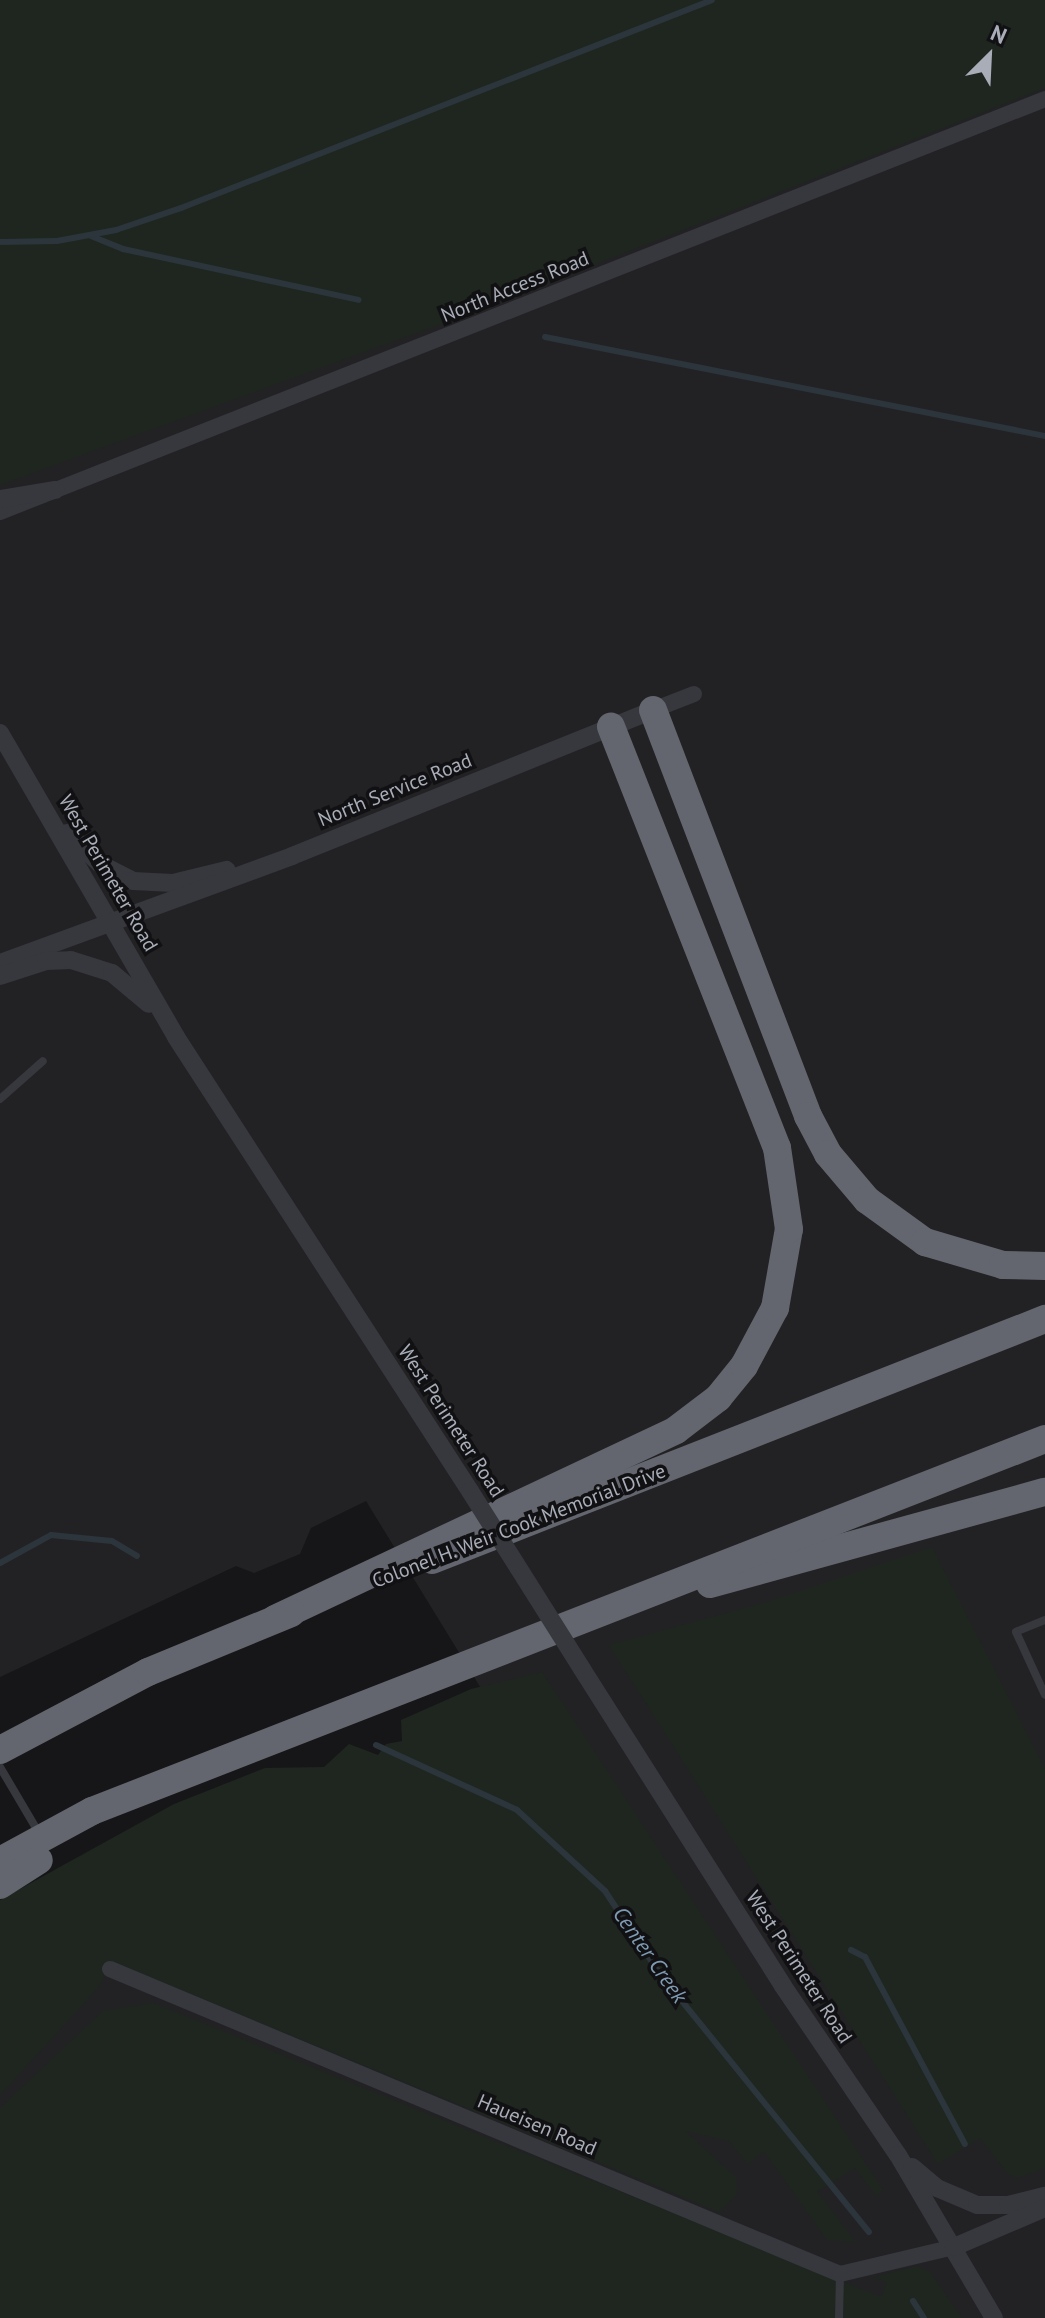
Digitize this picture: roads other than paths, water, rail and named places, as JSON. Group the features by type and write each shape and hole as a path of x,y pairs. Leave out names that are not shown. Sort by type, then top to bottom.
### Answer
{"highway":[{"path":"653,710 808,1116 828,1154 867,1200 925,1242 1003,1265 1045,1266"},
{"path":"275,1619 676,1430 718,1398 744,1366 775,1308 789,1229 777,1148 611,726"},
{"name":"Colonel H. Weir Cook Memorial Drive","path":"0,1750 148,1672 275,1619 1045,1319"},
{"path":"0,1861 92,1811 1045,1439"},
{"path":"612,1607 784,1566 937,1518 1045,1492"},
{"path":"0,1885 73,1839 263,1744"}],"street":[{"name":"North Access Road","path":"0,512 1045,99"},
{"path":"0,499 55,490"},
{"name":"North Service Road","path":"0,963 292,856 694,694"},
{"name":"West Perimeter Road","path":"0,733 51,816 176,1037 470,1491 783,1986 898,2155 994,2318"},
{"path":"51,816 100,864 150,884 292,856"},
{"path":"0,976 46,961 86,962 129,983 176,1037"},
{"name":"Haueisen Road","path":"110,1969 840,2274"},
{"path":"898,2155 937,2188 977,2205 1008,2205 1045,2196"},
{"path":"840,2274 954,2247 1045,2208"}],"lane":[{"path":"0,1099 43,1061"},
{"path":"1045,1620 1016,1632 1045,1695"},
{"path":"0,1767 42,1837"},
{"path":"839,2318 840,2274"}],"waterway":[{"path":"0,242 57,241 116,230 181,208 712,0"},
{"path":"91,236 123,249 359,300"},
{"path":"545,337 1045,436"},
{"name":"Center Creek","path":"0,1563 51,1535 112,1541 137,1556"},
{"name":"Center Creek","path":"376,1745 517,1810 605,1891 660,1974 869,2232"},
{"path":"851,1950 865,1957 965,2144"},
{"name":"Center Creek","path":"913,2301 924,2318"}]}
